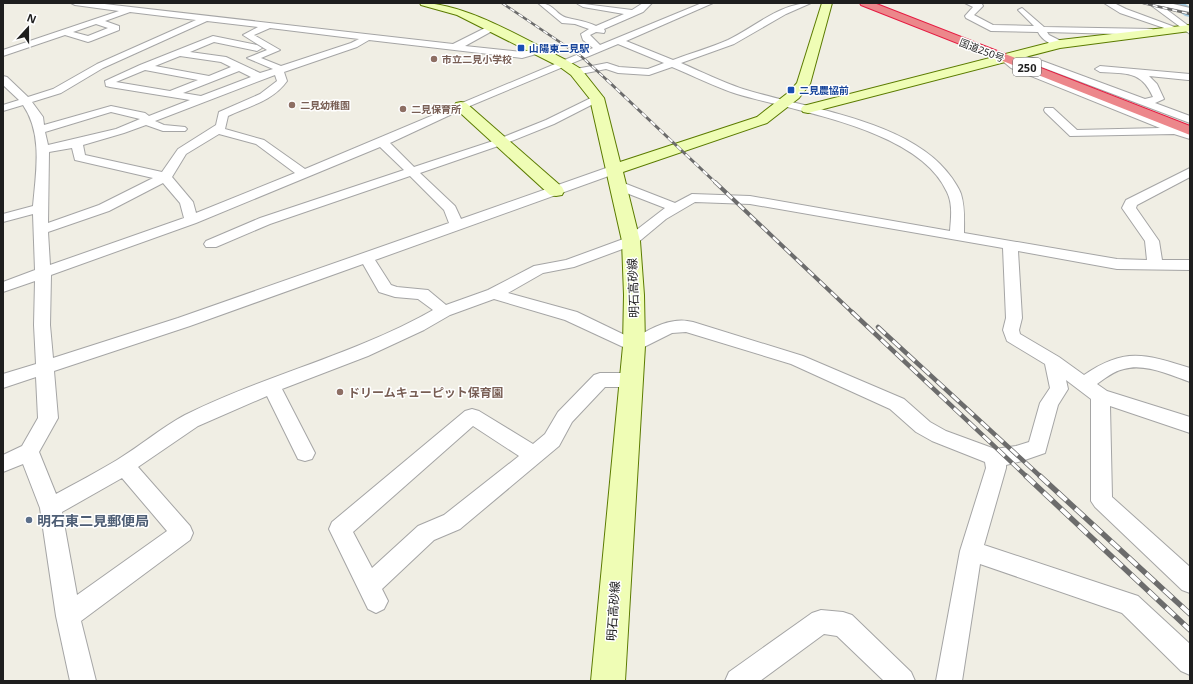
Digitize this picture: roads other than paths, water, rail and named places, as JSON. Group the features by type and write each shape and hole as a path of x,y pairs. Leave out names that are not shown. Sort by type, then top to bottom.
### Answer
{"highway":[{"name":"国道250号","path":"865,3 1190,125"},
{"name":"国道250号","path":"876,3 1190,130"}],"street":[{"path":"75,3 453,48 522,55 537,51"},
{"path":"3,53 150,3"},
{"name":"明石高砂線","path":"425,3 461,13 564,64 576,72 597,98 631,241 634,295 634,346 608,681"},
{"path":"544,5 573,3"},
{"path":"580,3 588,6 632,13"},
{"path":"600,49 586,38 585,34 632,13 646,6 648,3"},
{"path":"3,287 191,220 382,142 461,106 709,3"},
{"path":"3,381 46,368 556,191 615,177 762,120 785,103 803,84 827,4 808,3 783,12 731,42 649,72 618,70 607,66 576,72"},
{"path":"969,3 979,6 969,16 991,28 1152,32"},
{"path":"1108,3 1123,11 1185,29"},
{"path":"1152,3 1159,6 1185,29"},
{"path":"544,5 565,21 576,21 591,15 617,20"},
{"path":"1141,5 1190,10"},
{"path":"1022,10 1041,29 1045,37 1060,44"},
{"path":"3,108 57,91 100,66 204,19"},
{"path":"64,32 88,39 116,28 96,21"},
{"path":"576,21 739,91 808,109 878,131 921,153 939,168 954,192 958,208 957,237"},
{"path":"261,46 247,35 270,26"},
{"path":"453,48 491,28"},
{"path":"808,109 1060,44 1185,29"},
{"path":"166,36 198,45"},
{"path":"43,150 77,143 120,131 259,77 354,45 368,37"},
{"path":"41,230 104,208 165,177 182,152 221,126 223,114 264,96 280,85 282,81 277,68 252,58 275,50 261,46 213,39 110,81 110,84 241,106"},
{"path":"223,60 261,46"},
{"path":"179,53 223,60 259,77"},
{"path":"1008,57 1034,61 1190,120"},
{"path":"1008,57 1014,66 1190,136"},
{"path":"143,67 211,79"},
{"path":"172,94 240,67"},
{"path":"1100,69 1188,77"},
{"path":"1138,72 1153,86 1159,99 1144,103"},
{"path":"3,79 26,101 37,117 43,150 40,208 43,274 42,326 46,368 48,418 28,452 3,464"},
{"path":"211,244 265,221 412,170 500,142 550,122 597,98"},
{"path":"461,106 556,191"},
{"path":"39,130 111,109 140,115 153,125 163,128 181,129"},
{"path":"1049,110 1074,134 1177,130"},
{"path":"217,130 260,142 304,174"},
{"path":"382,142 450,209 457,226"},
{"path":"77,143 79,157 165,177 186,202 191,220"},
{"path":"1155,265 1152,242 1129,208 1131,203 1190,172"},
{"path":"615,177 674,207"},
{"path":"51,508 124,466 191,421 271,386 362,352 418,326 444,311 494,294 539,269 570,264 631,241 674,207 692,198 750,200 1117,264 1190,265"},
{"path":"3,218 40,208"},
{"path":"1010,246 1014,318 1011,330 1013,337 1053,361 1100,396 1190,425"},
{"path":"366,257 385,288 395,292 422,294 444,311"},
{"path":"494,294 571,316 634,346 668,327 677,325 687,326 782,355 797,360 897,404 923,427 939,436 994,457 1006,457 1024,453 1038,447 1049,404 1059,389 1053,361"},
{"path":"1084,384 1114,366 1126,361 1144,363 1190,376"},
{"path":"534,455 472,416 340,529 373,594 426,533 452,522 534,455 552,440 565,417 600,380 631,380"},
{"path":"271,386 305,453"},
{"path":"1100,396 1102,501 1190,582"},
{"path":"28,452 51,508 68,616 83,681"},
{"path":"949,681 971,551 996,468 994,457"},
{"path":"68,616 182,533 124,466"},
{"path":"971,551 1130,604 1190,662"},
{"path":"738,681 821,622 843,624 902,681"}],"waterway":[{"path":"1175,3 1190,13"}],"railway":[{"path":"502,3 582,57 608,81"},
{"path":"1143,3 1190,14"},
{"path":"607,80 716,183"},
{"path":"715,182 853,313"},
{"path":"852,312 1027,477"},
{"path":"878,327 1041,477"},
{"path":"1026,476 1190,630"},
{"path":"1040,476 1190,614"}],"place":[{"name":"山陽東二見駅","path":"521,48"},
{"name":"市立二見小学校","path":"434,59"},
{"name":"二見農協前","path":"791,90"},
{"name":"二見幼稚園","path":"292,105"},
{"name":"二見保育所","path":"403,109"},
{"name":"ドリームキューピット保育園","path":"340,392"},
{"name":"明石東二見郵便局","path":"29,520"}]}
